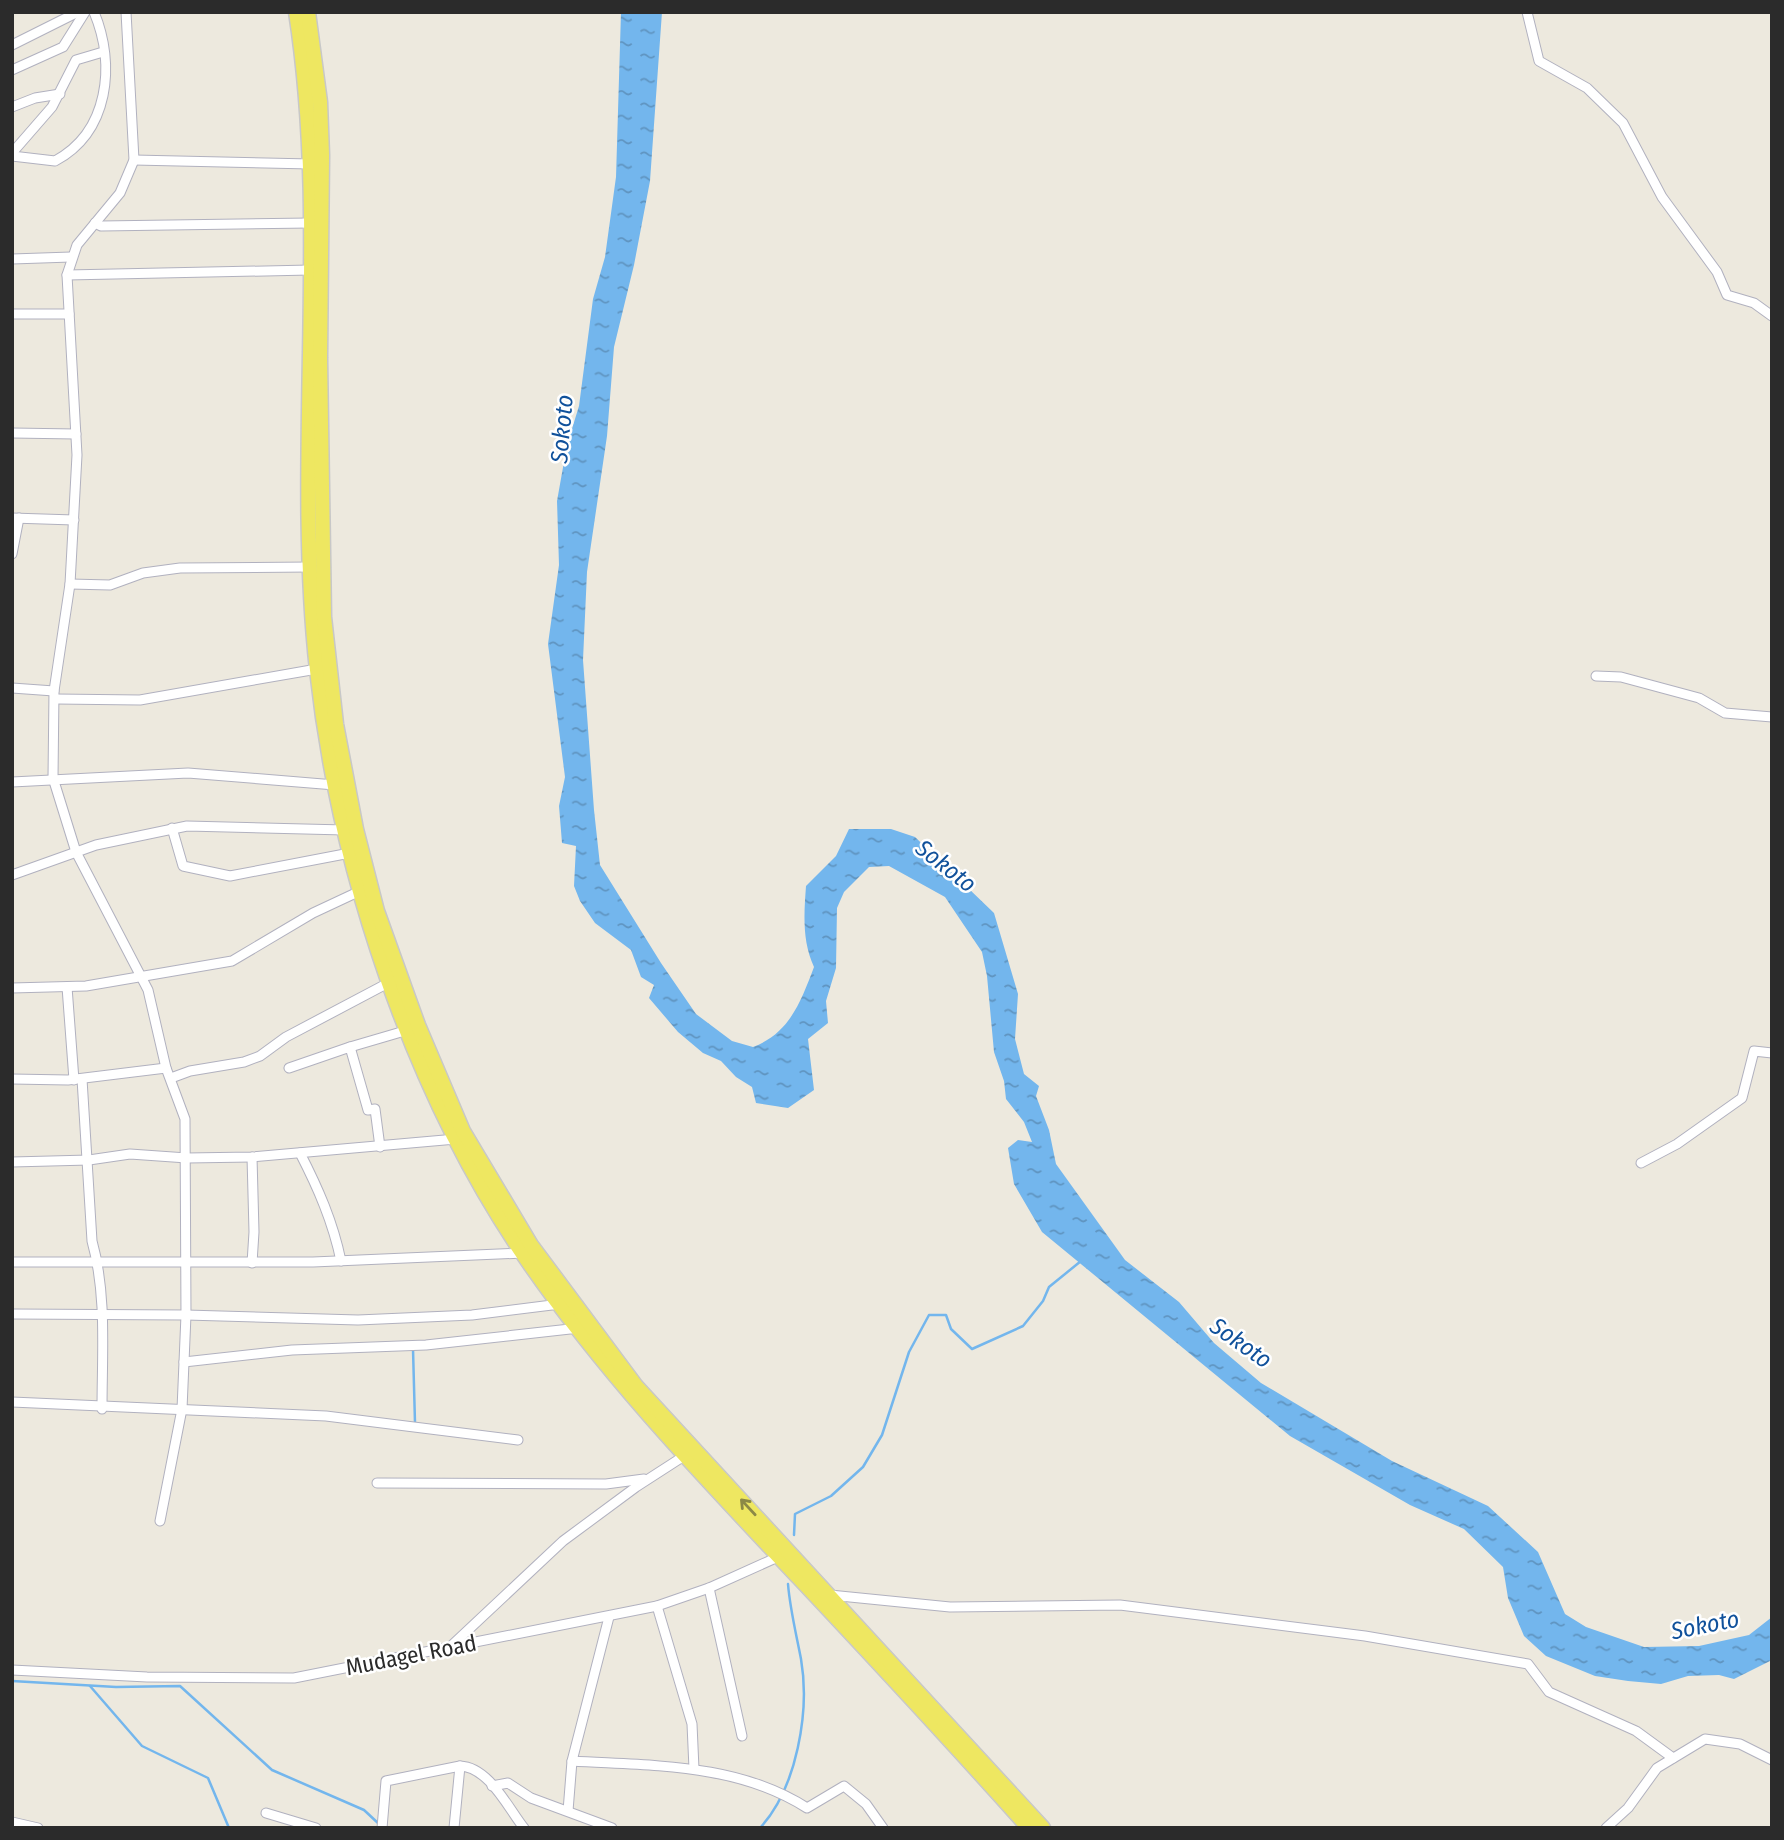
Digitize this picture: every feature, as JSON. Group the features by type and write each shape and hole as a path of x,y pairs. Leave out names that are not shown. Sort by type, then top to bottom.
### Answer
{"main road":[{"path":"296,12 311,164 311,567 317,669 335,785 350,853 360,891 408,1030 456,1139 523,1253 560,1304 684,1456 1029,1828"},
{"path":"308,12 320,103 322,155 320,358 324,617 346,782 377,911 418,1025 463,1131 531,1245 636,1386 1043,1828"}],"street":[{"path":"12,45 78,12"},
{"path":"12,70 63,47 85,12"},
{"path":"94,12 107,69 105,92 92,128 55,161 12,154 60,94 76,60 103,52"},
{"path":"126,12 134,160 120,193 71,257 67,275 76,434 74,520 70,584 55,695 53,778 76,852 148,990 166,1068 185,1119 186,1315 182,1409 160,1521"},
{"path":"1527,12 1539,61 1587,88 1623,123 1662,197 1717,272 1727,295 1754,303 1772,316"},
{"path":"12,107 35,98 60,94"},
{"path":"134,160 311,164"},
{"path":"95,223 101,226 310,223"},
{"path":"12,259 71,257"},
{"path":"67,275 310,270"},
{"path":"12,314 69,314"},
{"path":"12,433 76,434"},
{"path":"12,554 15,518 74,520"},
{"path":"70,584 110,584 143,573 180,568 311,567"},
{"path":"12,688 55,695 140,700 317,669"},
{"path":"1596,676 1621,677 1699,698 1725,713 1772,717"},
{"path":"12,782 188,773 335,785"},
{"path":"12,875 76,852 172,828 199,825 345,831"},
{"path":"172,828 183,866 230,876 350,853"},
{"path":"12,988 67,988 232,961 313,913 360,891"},
{"path":"171,1078 190,1071 244,1062 260,1056 286,1037 390,982"},
{"path":"67,988 89,1160 92,1241 99,1263 103,1317 102,1409"},
{"path":"289,1068 408,1030"},
{"path":"350,1047 368,1110 375,1109 380,1147"},
{"path":"1641,1163 1677,1144 1737,1102 1745,1090 1754,1051 1772,1053"},
{"path":"12,1079 78,1079 166,1068"},
{"path":"12,1162 89,1160 130,1154 187,1158 251,1157 456,1139"},
{"path":"300,1153 320,1192 335,1231 341,1261"},
{"path":"251,1157 254,1232 252,1263"},
{"path":"12,1262 252,1263 523,1253"},
{"path":"12,1314 358,1320 472,1315 560,1304"},
{"path":"184,1362 292,1350 387,1348 579,1328"},
{"path":"12,1402 102,1409 182,1409 326,1416 518,1440"},
{"path":"449,1647 564,1541 647,1479 684,1456"},
{"path":"377,1483 606,1484 647,1479"},
{"path":"776,1537 778,1557"},
{"name":"Mudagel Road","path":"12,1670 146,1677 282,1678 657,1606 709,1588 778,1557"},
{"path":"709,1588 742,1736"},
{"path":"830,1595 950,1606 1119,1605 1365,1636 1528,1664 1549,1692 1636,1731 1673,1758"},
{"path":"657,1606 692,1724 694,1769"},
{"path":"568,1811 572,1761 609,1617"},
{"path":"1606,1828 1628,1808 1648,1776 1692,1745 1712,1739 1740,1744 1772,1760"},
{"path":"572,1761 694,1769 755,1782 788,1796 807,1808 844,1786 866,1804 883,1828"},
{"path":"454,1828 460,1766"},
{"path":"382,1828 386,1781 460,1766 471,1768 492,1786 524,1828"},
{"path":"492,1786 508,1783 531,1798 568,1811 591,1824 612,1828"},
{"path":"266,1813 316,1828"},
{"path":"12,1822 37,1828"}],"water":[{"path":"621,12 662,12 650,181 634,265 614,347 607,436 587,572 583,660 594,810 600,865 696,1014 732,1041 753,1047 776,1033 799,1004 814,967 804,917 806,886 836,856 849,829 891,829 915,837 994,913 1018,994 1015,1039 1024,1074 1039,1086 1036,1096 1049,1130 1056,1164 1125,1260 1179,1302 1214,1343 1261,1383 1392,1461 1488,1506 1538,1552 1565,1614 1586,1627 1644,1647 1699,1646 1749,1635 1772,1617 1772,1660 1734,1679 1719,1675 1688,1676 1661,1684 1595,1676 1546,1656 1524,1636 1508,1598 1503,1567 1464,1529 1410,1505 1290,1436 1042,1232 1014,1184 1008,1148 1018,1140 1032,1142 1024,1122 1006,1099 1004,1081 994,1052 987,976 982,952 945,897 889,866 869,867 844,892 837,908 836,968 826,1001 828,1023 808,1039 814,1090 788,1108 756,1103 752,1087 736,1077 721,1061 703,1053 678,1032 649,998 654,985 641,977 631,950 595,923 580,901 574,886 576,846 562,843 559,806 565,777 548,644 559,565 557,501 567,445 579,406 593,299 605,257 616,177"}],"waterway":[{"path":"794,1535 795,1514 831,1496 863,1467 882,1435 909,1352 929,1315 946,1315 951,1329 972,1349 1023,1326 1043,1301 1049,1287 1081,1261"},
{"path":"413,1349 415,1423"},
{"path":"760,1828 773,1811 792,1771 802,1725 804,1702 801,1659 788,1584"},
{"path":"12,1681 116,1687 180,1686 272,1770 364,1810 379,1824"},
{"path":"90,1686 142,1746 208,1778 229,1828"}],"water label":[{"name":"Sokoto","path":"562,429"},
{"name":"Sokoto","path":"946,866"},
{"name":"Sokoto","path":"1241,1343"},
{"name":"Sokoto","path":"1705,1625"}]}
